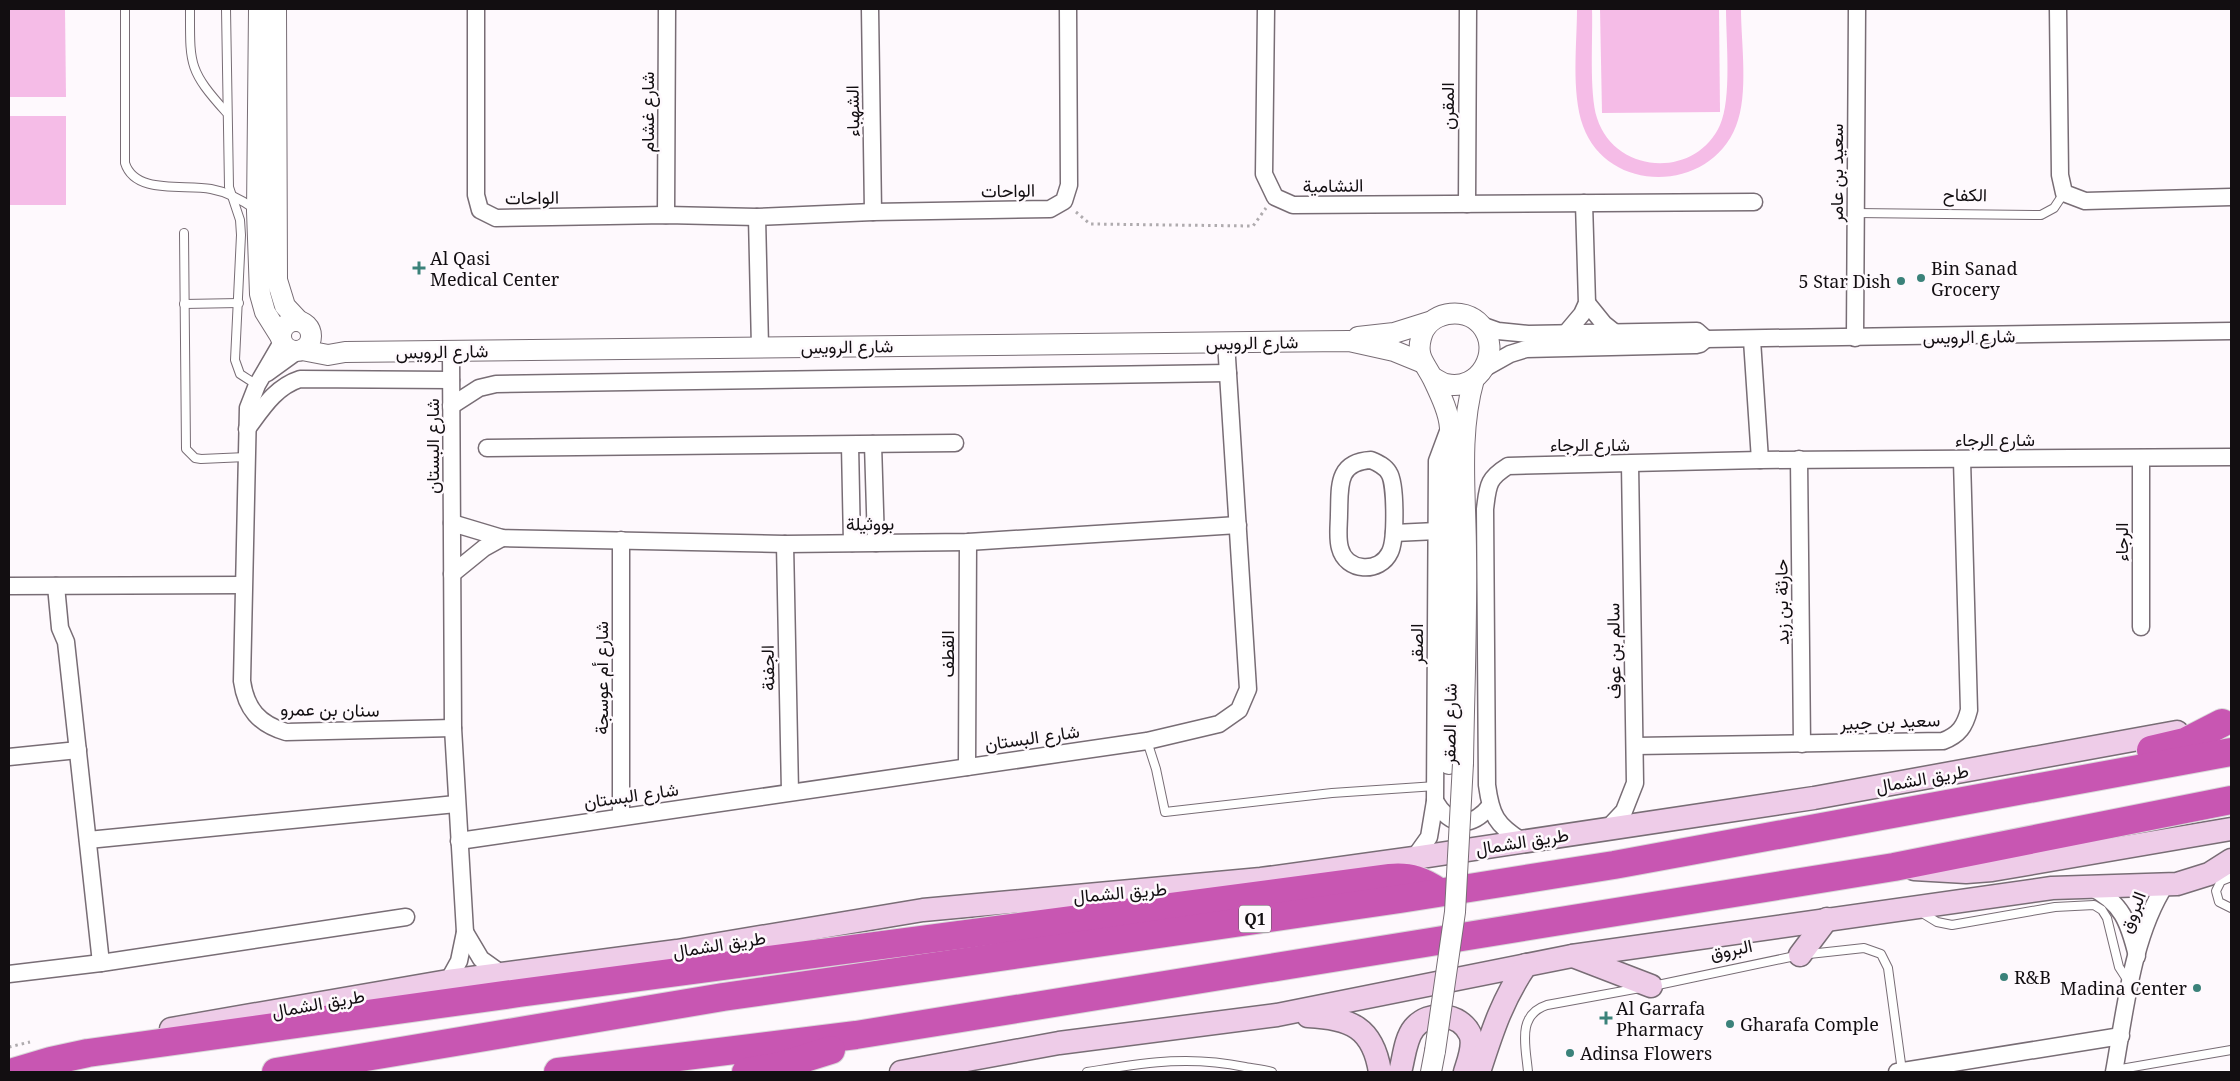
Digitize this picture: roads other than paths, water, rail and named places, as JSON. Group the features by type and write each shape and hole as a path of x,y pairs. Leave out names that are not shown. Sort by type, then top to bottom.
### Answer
{"highway":[{"path":"1904,812 1948,794 2186,742 2226,722"},
{"name":"طريق الشمال","path":"276,1072 723,997 1614,865 2231,752"},
{"path":"558,1072 856,1035 1894,867 2231,800"},
{"path":"14,1072 51,1061 114,1050 519,993 1404,877 1426,884 1438,892"},
{"path":"746,1072 780,1066 823,1054 856,1035"}],"main road":[{"name":"طريق الشمال","path":"9,1061 81,1042 448,981 810,930 923,910 1261,880 1814,798 2226,722"},
{"path":"1894,867 1954,871 1992,870 2231,828"},
{"path":"901,1072 1059,1044 1277,1015 1572,956 1827,918 2054,898 2090,887 2166,884 2213,879 2231,860"},
{"path":"1954,871 1973,881 2054,898"},
{"path":"1800,955 1827,918"},
{"path":"810,930 946,924 978,934"},
{"path":"1572,956 1651,986"},
{"path":"1479,1072 1497,1016 1514,983 1526,965"},
{"path":"1277,1015 1334,1017 1353,1024 1367,1035 1378,1060 1380,1072"},
{"path":"1400,1072 1408,1040 1414,1028 1425,1019 1438,1015 1451,1017 1463,1024 1471,1035 1472,1046 1465,1072"}],"street":[{"path":"259,9 257,211 262,303 269,320 295,340"},
{"path":"276,9 276,280 295,340"},
{"name":"الواحات","path":"476,9 476,195 480,210 496,218 666,215 757,217 873,212 1050,210 1064,201 1069,185 1068,9"},
{"name":"شارع غشام","path":"666,215 667,9"},
{"name":"الشهباء","path":"870,9 873,212"},
{"name":"النشامية","path":"1266,9 1264,174 1274,197 1294,205 1754,202"},
{"name":"المقرن","path":"1467,204 1468,9"},
{"name":"سعيد بن عامر","path":"1855,338 1857,9"},
{"path":"2058,9 2060,175 2064,193 2085,201 2231,197"},
{"path":"1566,333 1582,314 1588,303 1584,203"},
{"path":"757,217 760,347"},
{"path":"1588,303 1604,324 1614,332"},
{"path":"1480,374 1490,353 1489,338 1481,325 1469,316 1455,313 1440,316 1429,322 1421,336 1418,349 1426,370 1445,384 1460,384 1480,374 1510,354 1526,348 1696,345 1706,339 1697,331 1511,332 1481,325"},
{"name":"شارع الرويس","path":"1349,341 1358,337 1394,333 1429,322"},
{"name":"شارع الرويس","path":"1706,339 1752,340 2231,331"},
{"name":"شارع الرويس","path":"295,340 328,355 345,352 1349,341 1394,352 1426,370"},
{"name":"سنان بن عمرو","path":"295,340 260,381 248,408 242,681 247,702 259,720 272,728 286,732 453,728"},
{"path":"1752,340 1760,460"},
{"name":"شارع البستان","path":"459,841 1147,741 1218,724 1239,710 1248,689 1226,342"},
{"name":"شارع البستان","path":"448,981 460,961 465,932 453,728 451,351"},
{"name":"شارع الصقر","path":"1426,370 1447,412 1450,426 1456,764 1455,912 1429,1051 1431,1072"},
{"path":"451,406 479,388 496,384 1228,373"},
{"name":"شارع الصقر","path":"1456,764 1466,570 1466,428 1469,397 1480,374"},
{"path":"247,429 274,393 283,386 300,379 451,380"},
{"name":"الصقر","path":"1414,858 1430,837 1436,794 1437,461 1450,426"},
{"path":"487,448 955,443"},
{"path":"850,444 852,543"},
{"path":"873,444 876,543"},
{"name":"شارع الرجاء","path":"1490,806 1483,550 1488,484 1495,474 1508,466 1799,459 1962,460 2231,457"},
{"name":"الرجاء","path":"2140,627 2141,458"},
{"name":"حارثة بن زيد","path":"1799,459 1802,744"},
{"path":"1370,460 1382,464 1390,474 1393,485 1394,533 1391,552 1384,561 1375,566 1364,568 1354,565 1346,559 1340,549 1341,477 1348,467 1358,461 1370,460"},
{"name":"سعيد بن جبير","path":"1635,754 1802,744 1943,742 1952,738 1961,730 1969,710 1962,460"},
{"name":"سالم بن عوف","path":"1608,828 1624,812 1635,783 1630,464"},
{"name":"بووثيلة","path":"452,523 502,538 784,544 968,542 1238,525"},
{"path":"1394,533 1437,531"},
{"path":"452,574 484,548 502,538"},
{"name":"شارع أم عوسجة","path":"621,540 621,816"},
{"name":"القطف","path":"966,767 968,542"},
{"name":"الجفنة","path":"784,544 790,792"},
{"path":"9,586 243,585"},
{"path":"61,586 70,625 66,642 101,963"},
{"path":"9,757 78,750"},
{"path":"1436,794 1442,813 1454,821 1468,822 1481,817 1490,806 1497,822 1506,831 1522,841"},
{"path":"88,840 456,804"},
{"name":"البروق","path":"2114,1071 2137,956 2148,922 2166,884"},
{"name":"البروق","path":"2090,887 2112,900 2119,907 2137,956"},
{"path":"9,974 101,963 406,917"},
{"name":"شارع البستان","path":"465,932 480,959 502,974"},
{"name":"البروق","path":"1900,1072 2121,1036"},
{"name":"شارع الصقر","path":"1418,1072 1429,1051"}],"lane":[{"path":"125,9 125,163 127,169 135,179 147,184 199,188 230,195 257,211"},
{"path":"190,9 190,54 193,65 202,85 226,112"},
{"path":"226,9 226,112 230,195 240,220 241,230 235,360 240,374 260,381"},
{"name":"الكفاح","path":"1856,212 2041,215 2054,208 2064,193"},
{"path":"184,233 186,448 195,458 201,459 246,457"},
{"path":"184,304 239,303"},
{"path":"1147,741 1156,769 1165,812 1332,793 1436,794"},
{"path":"2231,877 2213,879 2216,897 2219,902 2231,908"},
{"path":"2054,898 2087,904 2102,910 2109,925 2119,967 2131,983"},
{"name":"البروق","path":"1528,1072 1525,1026 1530,1015 1540,1007 1800,955 1864,948 1881,954 1888,968 1900,1072"},
{"path":"2114,1071 2231,1050"},
{"path":"1087,1072 1164,1060 1184,1060 1224,1063 1272,1072"}],"place":[{"name":"Al Qasi Medical Center","path":"419,268"},
{"name":"Bin Sanad Grocery","path":"1921,278"},
{"name":"5 Star Dish","path":"1901,281"},
{"name":"R&B","path":"2004,977"},
{"name":"Madina Center","path":"2197,988"},
{"name":"Al Garrafa Pharmacy","path":"1606,1018"},
{"name":"Gharafa Comple","path":"1730,1024"},
{"name":"Adinsa Flowers","path":"1570,1053"}]}
